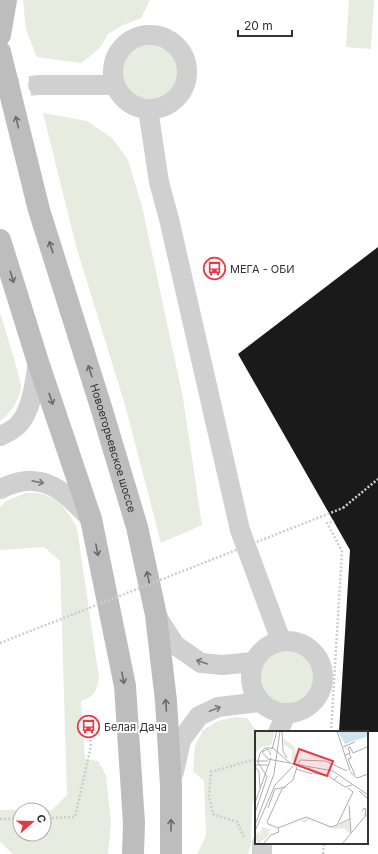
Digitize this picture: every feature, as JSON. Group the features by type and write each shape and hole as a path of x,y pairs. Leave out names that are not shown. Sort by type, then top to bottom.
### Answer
{"main road":[{"path":"0,35 6,0"},
{"name":"Новоегорьевское шоссе","path":"0,52 39,210 137,527 156,615 166,701 171,786 171,854"},
{"path":"0,240 38,362 91,519 125,686 134,823 134,854"}],"street":[{"path":"154,35 168,40 179,49 185,62 186,77 182,90 173,100 162,107 148,109 134,105 122,97 115,85 112,70 116,55 126,43 140,36 154,35"},
{"path":"38,86 115,85"},
{"path":"148,109 159,182 169,219 240,530 281,641"},
{"path":"0,436 9,432 19,424 24,417 32,397 38,362"},
{"path":"0,489 32,480 50,484 64,493 91,519"},
{"path":"156,615 175,646 201,663 222,665 254,662"},
{"path":"289,640 303,644 314,652 322,664 324,679 321,693 313,704 300,712 286,714 272,711 260,702 253,690 251,674 254,662 262,650 275,642 281,641 289,640"},
{"path":"171,786 181,740 200,716 218,707 260,702"},
{"path":"278,731 286,714"}],"path":[{"path":"0,643 343,508 378,479"},
{"path":"331,731 342,551 327,523 334,521"},
{"path":"52,818 75,817 91,746 89,727"},
{"path":"255,759 211,772 209,796 213,814 237,822 255,844"},
{"path":"0,819 12,818"},
{"path":"323,854 324,844"}],"shaded area":[{"path":"23,0 150,0 141,18 121,26 108,34 100,48 81,63 37,57 26,30"},
{"path":"349,0 374,0 371,49 346,47"},
{"path":"145,45 155,45 170,53 176,62 178,73 176,84 170,93 155,101 145,101 134,96 127,89 122,78 122,68 127,57 134,50"},
{"path":"43,113 87,121 112,138 128,160 142,206 183,398 202,525 161,543 125,405 76,246"},
{"path":"0,313 21,388 14,407 0,421"},
{"path":"26,493 40,493 54,499 59,503 67,512 77,528 99,678 97,688 94,693 90,697 81,701 85,759 98,761 106,775 111,823 108,854 13,854 0,842 0,810 12,810 12,842 52,842 52,810 67,795 60,561 44,547 0,550 0,507 6,501"},
{"path":"281,650 293,650 303,654 311,662 315,672 315,684 311,694 303,702 293,706 281,706 271,702 263,694 259,684 259,672 263,662 271,654"},
{"path":"235,717 247,718 256,731 255,731 255,794 252,807 251,844 248,854 197,854 206,836 204,781 193,771 195,746 203,730 218,721"}],"building":[{"path":"378,247 378,732 339,731 350,550 238,354"}],"tunnel":[{"path":"0,90 38,85"}],"place":[{"name":"МЕГА - ОБИ","path":"214,269"},
{"name":"Белая Дача","path":"89,727"}]}
